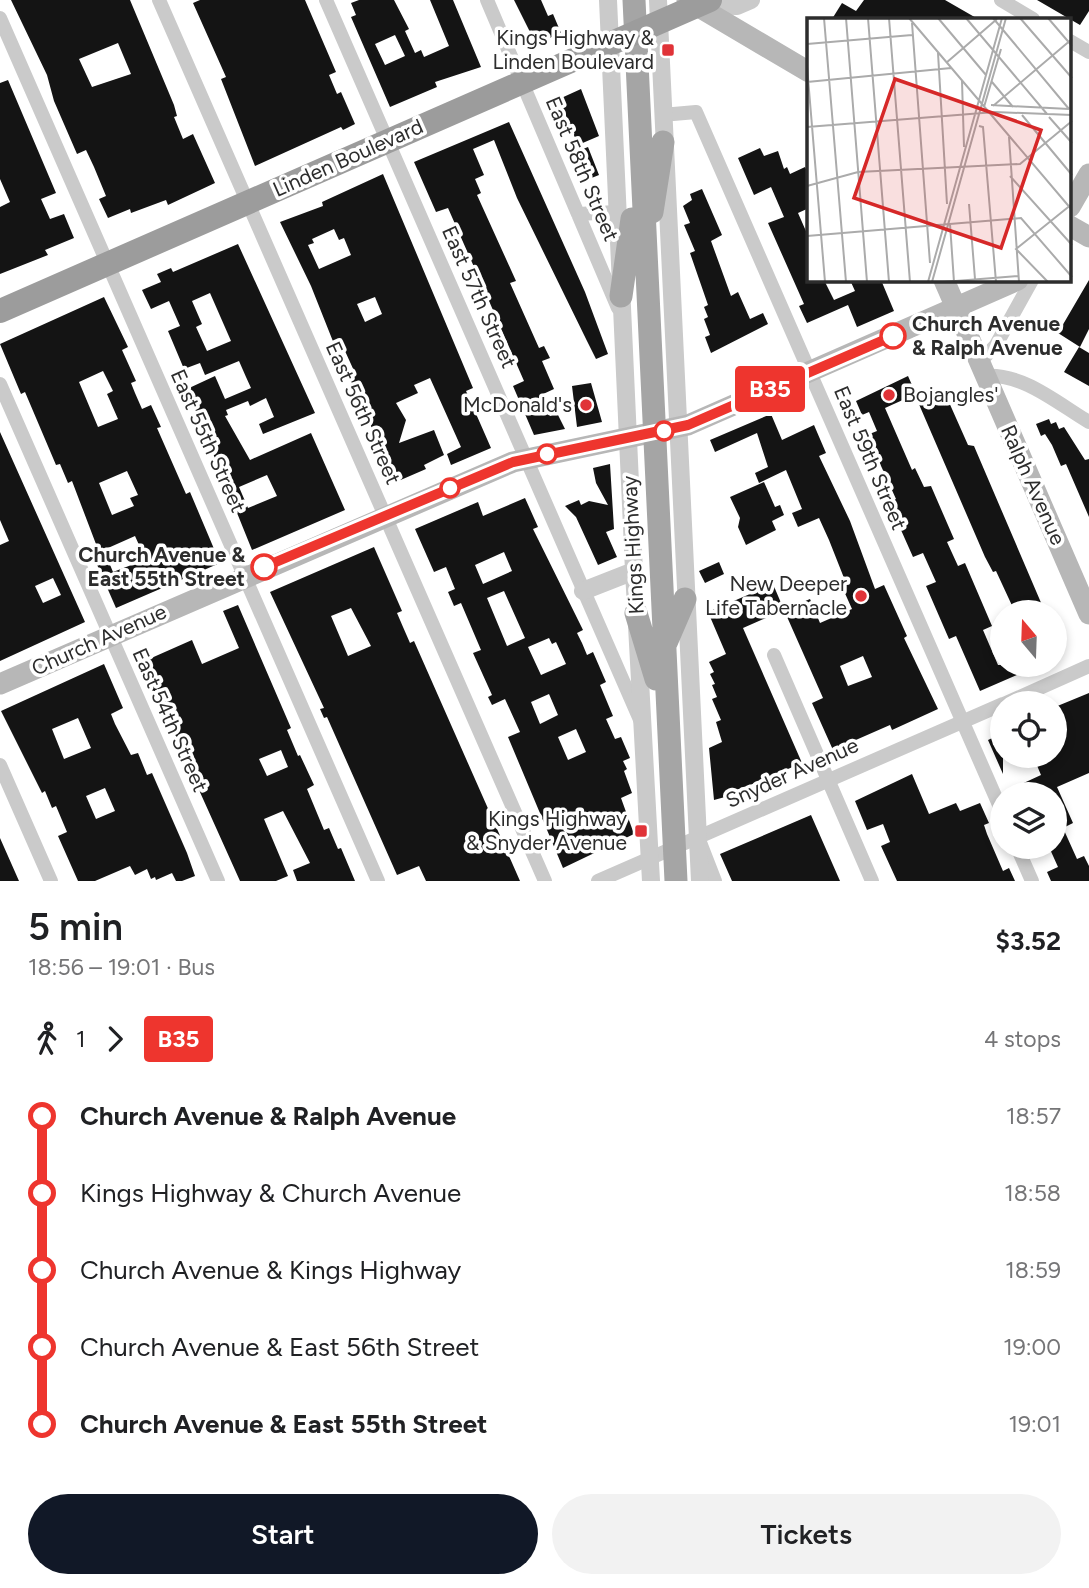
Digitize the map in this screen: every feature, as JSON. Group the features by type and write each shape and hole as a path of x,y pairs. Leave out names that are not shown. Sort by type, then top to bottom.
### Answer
{"highway":[{"name":"Linden Boulevard","path":"0,311 634,32 658,11 699,1"}],"main road":[{"name":"Kings Highway","path":"634,0 652,433 676,881"},
{"path":"699,1 807,71"},
{"path":"645,264 663,142"},
{"path":"621,306 640,168"},
{"path":"1072,204 1089,174"},
{"path":"1072,227 1089,237"},
{"name":"Ralph Avenue","path":"945,282 1083,589 1089,614"},
{"name":"Church Avenue","path":"0,684 244,576 513,462 678,427 957,309 1014,282"},
{"path":"663,650 685,599"},
{"path":"636,613 667,716"}],"street":[{"name":"East 56th Street","path":"159,0 545,881"},
{"name":"East 57th Street","path":"326,0 528,458 630,703 643,727"},
{"name":"East 58th Street","path":"486,0 578,214 621,306"},
{"name":"Kings Highway","path":"608,0 651,881"},
{"name":"Linden Boulevard","path":"699,1 737,6 751,0"},
{"path":"1001,0 1031,18"},
{"path":"658,11 700,881"},
{"name":"East 55th Street","path":"0,18 378,881"},
{"path":"1072,42 1089,52"},
{"name":"East 59th Street","path":"662,115 696,113 990,785"},
{"path":"578,214 617,212"},
{"path":"1031,282 982,369 1018,380 1089,422"},
{"name":"East 54th Street","path":"0,384 218,881"},
{"path":"583,591 634,570"},
{"path":"774,655 872,881"},
{"name":"Snyder Avenue","path":"1032,691 1089,666"},
{"name":"Snyder Avenue","path":"598,881 990,710"},
{"path":"0,765 51,881"},
{"path":"698,837 715,881"},
{"path":"1022,859 1032,881"}],"building":[{"path":"11,0 130,0 174,105 177,116 174,117 183,139 193,134 215,183 168,205 166,200 108,218 99,199 106,196 94,167 86,150 77,154 54,101 47,75","holes":["118,43 131,74 92,87 79,59"]},
{"path":"200,0 305,0 336,72 329,75 337,94 341,92 355,124 343,130 341,127 255,166 221,79 226,77 193,3"},
{"path":"359,0 394,0 409,29 405,31 415,53 421,50 424,57 449,46 430,0 453,0 481,67 435,82 437,87 390,107 351,17 356,15 351,3","holes":["395,35 405,56 385,65 375,44"]},
{"path":"514,0 541,0 548,16 553,14 561,33 536,44"},
{"path":"864,0 945,0 976,18 833,18 842,3 856,11"},
{"path":"1037,0 1089,0 1089,11 1080,25"},
{"path":"8,80 56,193 41,199 50,219 64,214 74,238 45,250 48,255 0,274 0,207 10,202 0,179 0,83"},
{"path":"581,89 599,136 578,145 559,99"},
{"path":"509,122 585,292 608,354 596,359 517,198 494,140 473,149 484,175 475,179 481,193 477,195 516,281 510,283 539,348 544,346 550,358 542,361 554,389 541,395 550,416 557,413 565,429 534,435 513,386 524,381 482,285 448,208 436,212 414,162"},
{"path":"588,147 599,175 589,179 578,151"},
{"path":"760,148 764,156 778,151 784,169 787,167 790,174 805,167 807,209 798,213 807,233 807,282 825,282 834,300 855,291 851,282 882,282 894,311 857,327 848,305 807,323 799,306 804,304 768,223 784,217 771,187 754,195 738,158"},
{"path":"383,174 473,388 466,391 491,448 451,465 447,454 461,447 430,378 414,385 418,393 396,403 406,420 399,443 434,430 444,455 424,465 426,469 396,482 350,379 355,373 345,351 338,354 311,286 280,222 323,206 322,202","holes":["334,229 339,240 344,238 351,255 319,269 308,245 314,243 312,239","375,297 382,314 365,322 357,304"]},
{"path":"702,189 722,235 711,241 731,296 738,292 750,319 763,313 768,324 711,353 705,337 710,335 704,319 708,317 704,307 708,305 690,253 695,251 684,225 690,223 683,206 692,200 690,194"},
{"path":"238,244 315,413 263,434 259,424 274,417 266,398 250,406 248,401 226,410 228,415 225,416 250,460 311,433 345,510 252,550 187,389 215,376 225,399 251,388 239,361 205,375 200,363 184,369 168,331 180,326 169,301 151,309 142,290 161,282 157,274 171,268 173,272","holes":["210,293 231,341 207,351 196,327 202,324 192,301","267,475 277,496 248,508 239,487"]},
{"path":"1089,280 1089,329 1080,347 1058,333"},
{"path":"104,297 128,347 122,350 136,381 131,383 135,393 142,409 151,405 161,427 157,428 186,494 190,492 220,563 116,608 95,560 106,555 113,572 134,564 133,561 144,556 135,536 99,552 72,481 68,483 60,464 56,465 25,392 21,394 0,344","holes":["103,371 113,391 107,394 118,419 98,427 79,382","127,471 138,495 130,498 134,506 112,515 99,483"]},
{"path":"1079,347 1089,353 1089,386 1064,372"},
{"path":"908,376 916,394 885,408 912,470 915,468 924,487 931,486 954,539 947,542 958,566 965,563 990,621 990,627 983,630 990,646 990,677 1012,677 980,691 956,636 949,639 926,586 936,582 923,553 913,557 889,503 896,499 867,435 877,431 869,412 862,415 856,401"},
{"path":"591,383 602,422 577,427 572,386"},
{"path":"944,391 968,445 974,446 1040,600 1009,600 996,571 993,572 985,557 918,402"},
{"path":"771,414 782,440 814,425 826,453 819,456 850,521 875,589 884,585 907,636 904,638 938,709 892,730 890,725 833,750 812,703 823,698 784,610 810,599 820,623 852,609 839,580 844,578 829,540 819,518 798,527 792,513 802,509 786,470 759,483 755,473 768,467 757,433 715,452 710,440","holes":["863,656 872,677 848,686 840,666"]},
{"path":"1049,419 1051,424 1056,422 1059,429 1064,427 1085,460 1089,459 1089,517 1066,464 1061,466 1052,445 1045,434 1041,436 1036,424"},
{"path":"0,432 85,622 0,661 0,545 9,541 0,520","holes":["53,578 61,595 43,603 35,586"]},
{"path":"610,464 614,529 606,532 617,557 598,565 576,517 565,506 579,500 581,505 589,501 608,505 596,483 593,468"},
{"path":"764,482 775,507 780,505 784,515 772,521 776,530 746,545 738,527 740,518 730,497"},
{"path":"525,498 538,527 533,529 583,630 577,633 587,655 593,652 606,682 600,685 613,716 606,719 615,739 621,737 630,758 623,761 632,793 621,798 634,834 563,868 508,737 520,732 505,699 492,705 488,697 492,695 473,653 481,650 461,603 454,606 448,592 455,589 446,567 434,572 415,529 478,502 483,516","holes":["504,552 512,571 483,584 475,565","504,591 525,638 507,646 487,598","549,638 552,644 556,642 566,664 541,675 528,647","549,694 558,715 540,724 531,702","576,729 586,752 568,760 558,737"]},
{"path":"374,547 402,611 397,613 403,627 410,643 414,641 520,881 426,881 419,866 397,875 327,717 324,718 320,709 324,708 270,592","holes":["351,608 371,646 348,656 331,616"]},
{"path":"719,562 724,574 705,583 699,571"},
{"path":"773,584 784,610 743,628 802,763 736,791 736,794 714,800 709,748 722,742 716,722 721,720 712,699 717,697 710,674 714,672 709,662 726,654 708,612"},
{"path":"238,605 291,728 287,730 314,785 307,789 324,830 329,828 355,881 297,881 293,870 310,863 283,811 264,819 288,876 276,881 240,881 181,750 158,689 153,692 140,663 192,640 202,664 239,648 223,611","holes":["281,750 288,767 267,776 259,759"]},
{"path":"104,664 123,708 111,714 115,724 131,755 138,753 147,775 152,773 195,876 176,881 172,873 156,880 155,877 151,879 147,869 135,875 130,866 95,881 78,881 58,836 67,832 56,806 52,808 45,791 42,793 1,711","holes":["78,718 91,748 64,759 52,729","105,788 115,811 96,819 86,796"]},
{"path":"1089,693 1089,773 1067,783 1026,782 1041,775 1038,768 1067,768 1067,702"},
{"path":"912,774 929,814 956,803 960,811 980,803 989,823 984,825 990,841 990,859 998,859 1003,871 1009,868 1015,881 897,881 881,846 890,842 883,824 867,830 855,801"},
{"path":"1067,810 1073,823 1067,826"},
{"path":"811,815 840,881 732,881 720,854"},
{"path":"1067,837 1077,859 1084,856 1089,866 1089,881 1051,881 1047,872 1058,867 1054,859 1067,859"},
{"path":"0,838 19,881 0,881"}],"bus line":[{"name":"B35","path":"264,567 513,462 688,425 893,336"}],"place":[{"name":"Kings Highway & Linden Boulevard","path":"668,50"},
{"name":"Church Avenue & Ralph Avenue","path":"893,336"},
{"name":"Bojangles'","path":"889,395"},
{"name":"McDonald's","path":"586,405"},
{"name":"Church Avenue & East 55th Street","path":"264,567"},
{"name":"New Deeper Life Tabernacle","path":"861,596"},
{"name":"Kings Highway & Snyder Avenue","path":"641,831"}]}
